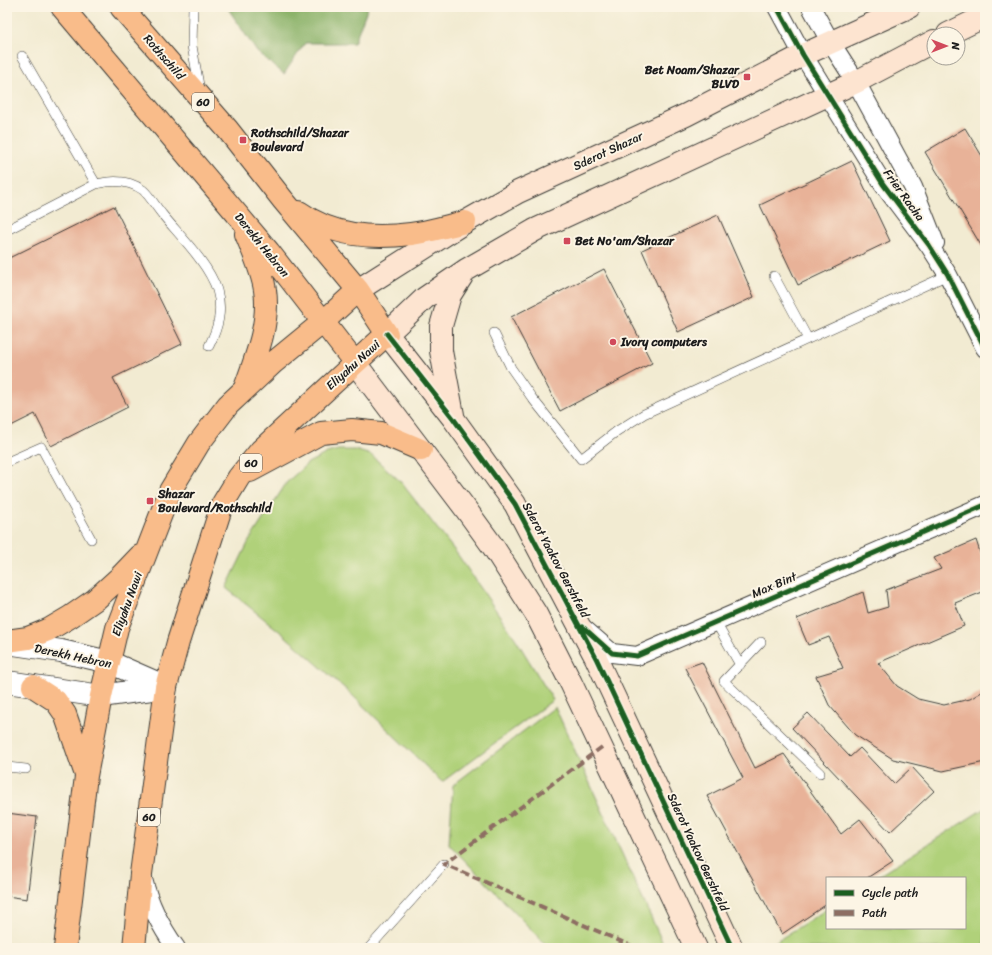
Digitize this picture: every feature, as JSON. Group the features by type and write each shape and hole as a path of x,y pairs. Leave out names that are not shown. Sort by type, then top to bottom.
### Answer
{"highway":[{"name":"Derekh Hebron","path":"62,7 269,252 355,363"},
{"name":"Rothschild","path":"121,7 228,130 283,200"},
{"path":"283,200 312,221 336,231 362,235 412,234 465,222"},
{"name":"60","path":"283,200 358,290 387,334"},
{"path":"239,216 258,265 265,290 265,316 261,343 244,391"},
{"name":"Sderot Shazar","path":"323,322 358,290"},
{"name":"Eliyahu Nawi","path":"65,948 86,776 100,696 117,628 170,491 195,449 228,405 273,364 323,322"},
{"name":"Eliyahu Nawi","path":"134,948 141,874 166,687 178,642 222,505 239,477 261,450 387,334"},
{"path":"239,477 321,433 352,430 381,433 421,450"},
{"path":"7,642 28,638 48,630 96,599 118,579 149,546"},
{"path":"33,686 56,701 65,714 86,776"}],"main road":[{"name":"Sderot Shazar","path":"358,290 465,222 518,192 686,115 803,55 909,7"},
{"path":"966,28 985,16"},
{"path":"387,334 425,298 466,270 535,230 856,82 926,45"},
{"path":"453,418 441,351 442,326 450,295 466,270"},
{"name":"Sderot Yaakov Gershfeld","path":"387,334 453,418 515,504 596,658 732,948"},
{"path":"355,363 494,548 536,614 571,683 696,948"}],"street":[{"name":"Frier Racha","path":"777,7 803,55 883,184 929,245 948,275"},
{"name":"Frier Racha","path":"811,7 831,43 856,82 913,187 948,275 985,348"},
{"name":"Max Bint","path":"578,623 612,653 637,656 985,505"},
{"name":"Derekh Hebron","path":"7,642 61,651 109,662 166,687"},
{"path":"7,682 100,696 166,687"},
{"path":"141,874 155,915 176,948"}],"lane":[{"path":"193,7 192,46 202,100"},
{"path":"22,56 96,184"},
{"path":"7,230 96,184 110,181 125,182 143,190 207,270 217,291 220,310 217,330 209,346"},
{"path":"494,333 511,368 532,398 581,459 616,431 644,414 948,275"},
{"path":"774,276 808,339"},
{"path":"7,462 41,446 91,539"},
{"path":"715,621 740,665"},
{"path":"761,642 724,681 820,773"},
{"path":"7,767 26,769"},
{"path":"369,948 444,864"}],"green space":[{"path":"227,7 368,7 354,43 305,43 284,74 257,52"},
{"path":"338,450 355,450 371,455 400,481 458,555 515,638 553,700 442,782 350,693 284,635 226,588 249,541 287,482 308,463 327,453"},
{"path":"555,707 665,948 549,948 449,844 453,785"},
{"path":"985,808 985,948 766,948 826,910 826,929 966,929 966,877 877,877"}],"building":[{"path":"965,128 985,161 985,252 925,152"},
{"path":"852,161 890,241 798,285 760,205"},
{"path":"114,206 182,344 113,378 128,407 51,446 35,414 7,428 7,259"},
{"path":"718,215 754,297 678,332 642,250"},
{"path":"604,269 652,363 560,411 511,317"},
{"path":"976,540 985,568 985,591 955,603 964,626 878,663 897,686 918,699 944,705 970,699 985,690 985,762 943,771 893,759 855,735 829,705 816,676 843,668 829,637 808,645 797,619 863,592 868,613 888,607 886,590 941,569 934,558"},
{"path":"702,662 755,768 784,754 841,834 860,819 893,861 869,877 826,877 826,905 782,934 707,796 743,778 685,668"},
{"path":"808,713 850,757 860,748 894,784 912,767 934,791 890,832 792,728"},
{"path":"7,813 37,817 27,899 7,896"}],"marked path":[{"path":"602,747 444,864 636,948"}],"cycle path":[{"path":"777,7 803,55 883,184 929,245 948,275 985,348"},
{"path":"387,334 453,418 515,504 596,658 732,948"},
{"path":"583,627 612,653 637,656 985,505"}],"place":[{"name":"Bet Noam/Shazar BLVD","path":"747,77"},
{"name":"Rothschild/Shazar Boulevard","path":"243,140"},
{"name":"Bet No'am/Shazar","path":"567,241"},
{"name":"Ivory computers","path":"613,342"},
{"name":"Shazar Boulevard/Rothschild","path":"150,501"}]}
